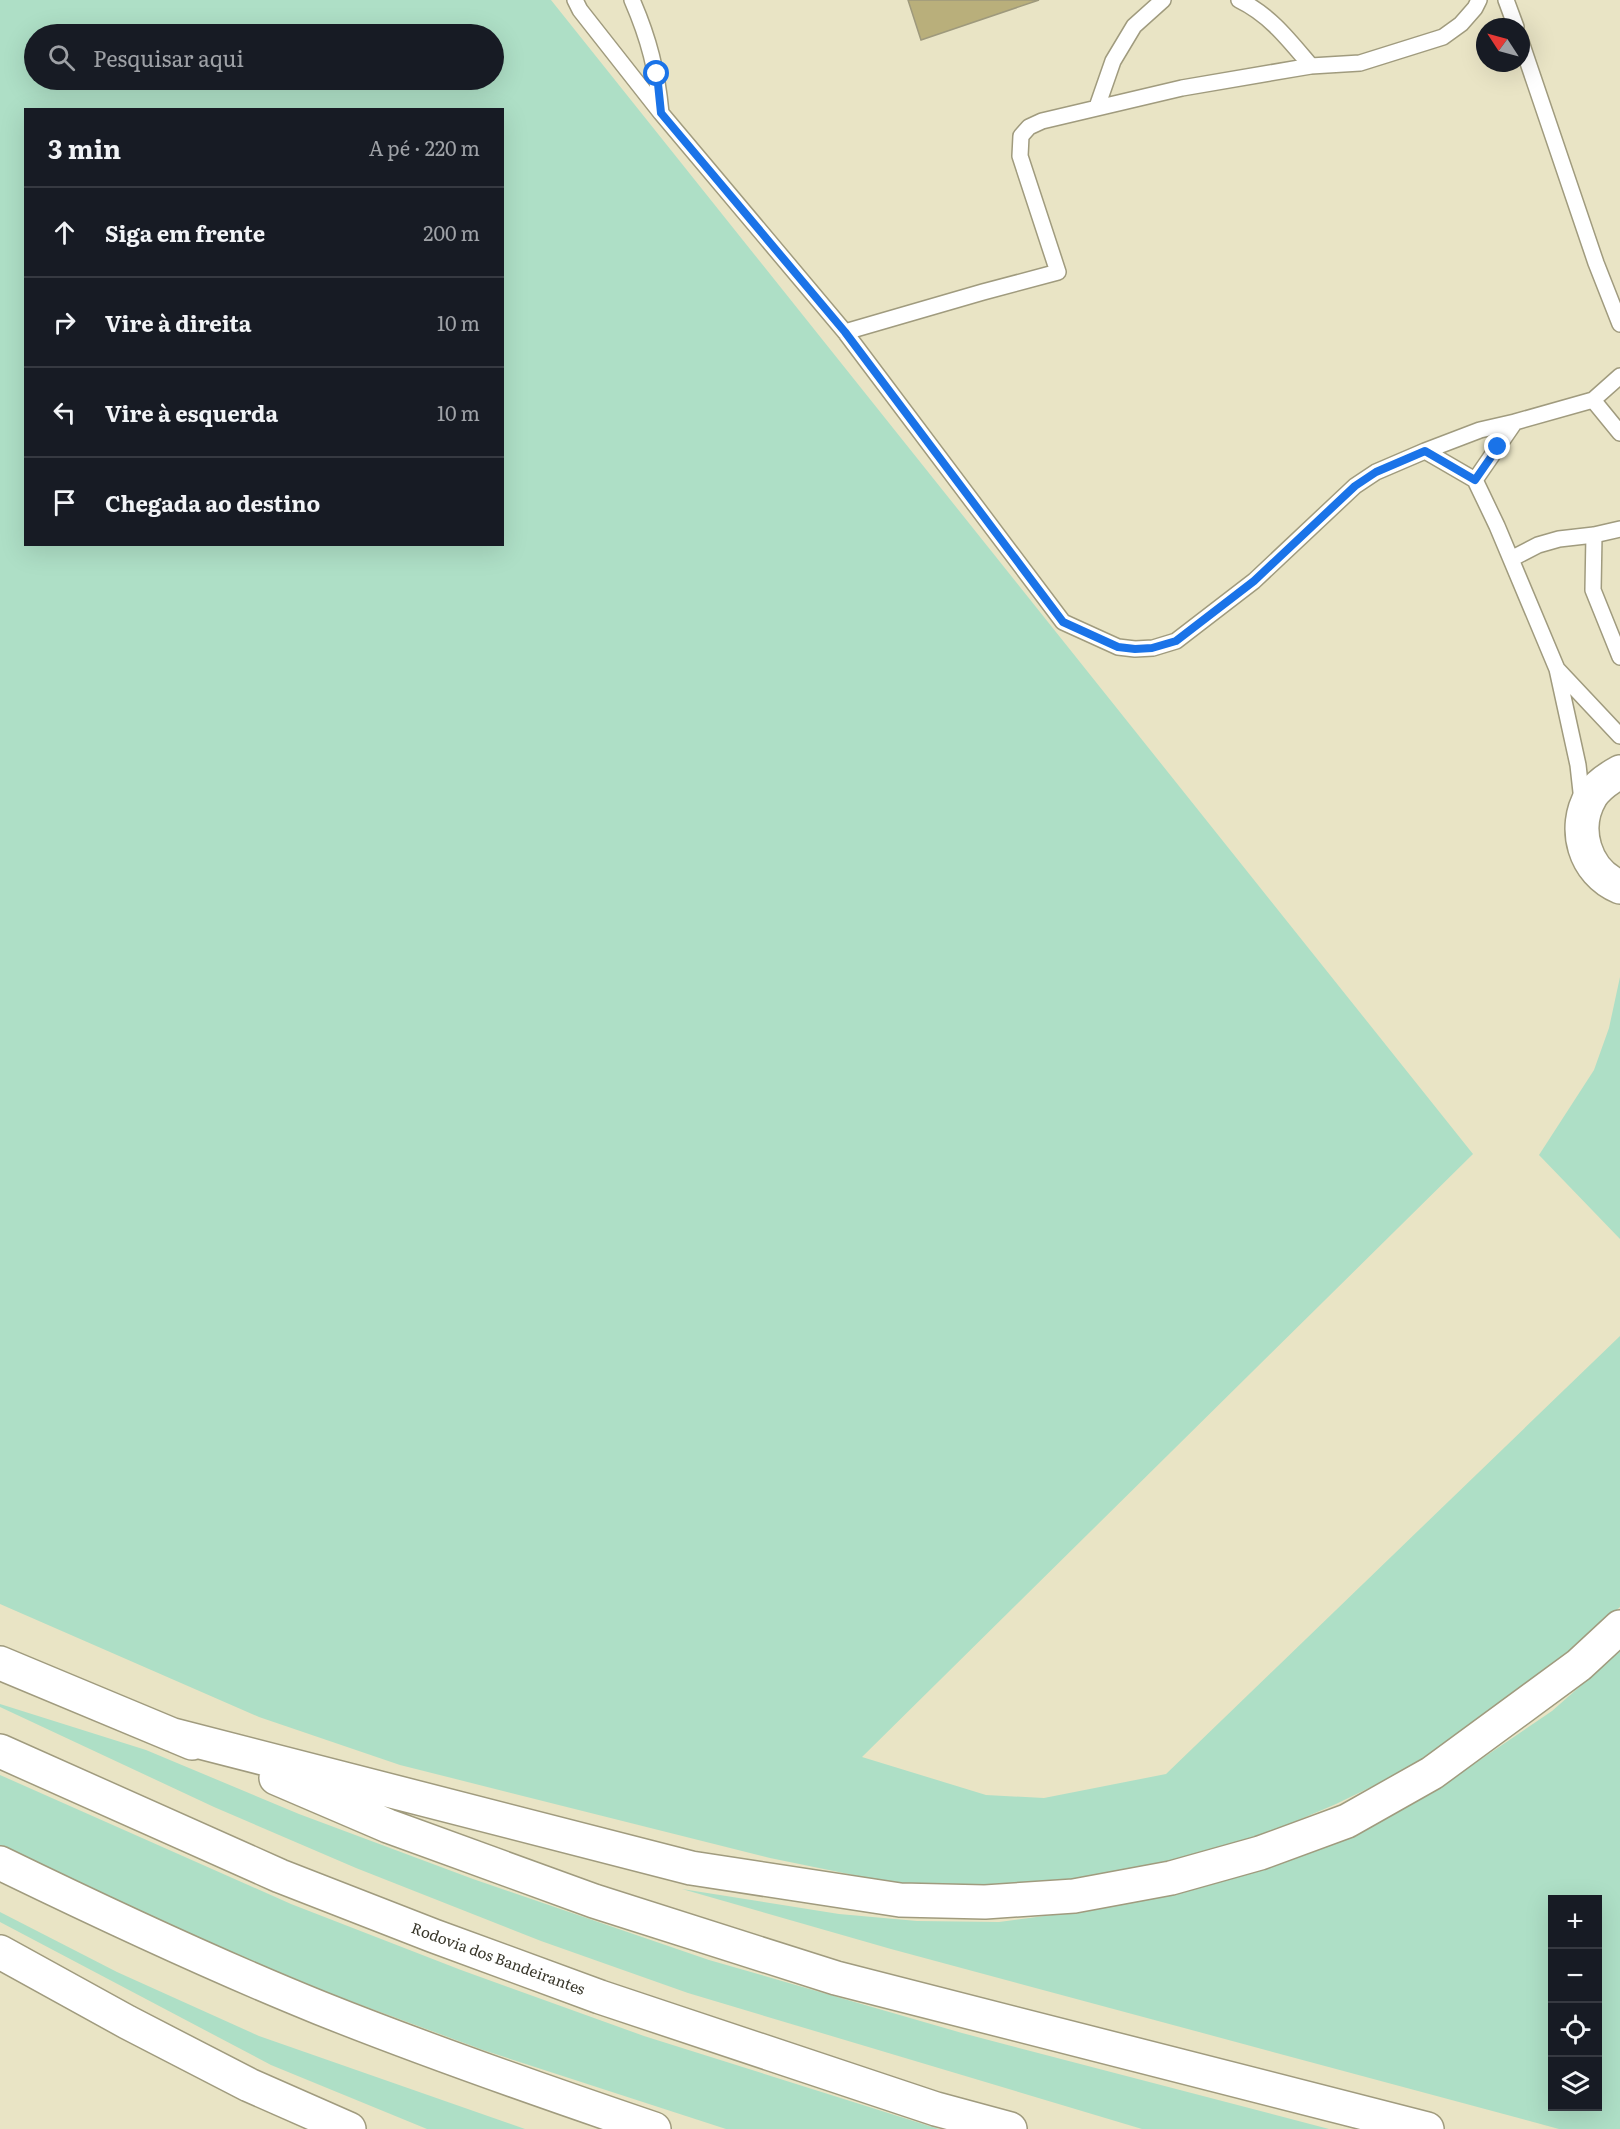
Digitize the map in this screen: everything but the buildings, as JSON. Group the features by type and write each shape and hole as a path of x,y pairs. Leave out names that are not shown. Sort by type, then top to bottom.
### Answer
{"main road":[{"path":"1620,772 1606,779 1592,795 1583,813 1581,833 1586,853 1596,871 1612,884 1620,887"},
{"path":"173,1735 691,1868 900,1900 985,1902 1074,1896 1171,1878 1260,1853 1347,1821 1432,1773 1579,1665 1620,1627"},
{"path":"0,1662 388,1826 561,1890 836,1978 1427,2129"},
{"name":"Rodovia dos Bandeirantes","path":"0,1751 280,1876 445,1940 634,2008 936,2109 1010,2129"},
{"path":"0,1863 173,1945 319,2008 517,2082 654,2129"},
{"path":"0,1952 127,2022 249,2085 349,2129"}],"lane":[{"path":"575,0 580,10 661,113 845,332 1063,622 1118,647 1152,648 1176,641 1254,581 1355,486 1376,472 1480,430 1593,400 1620,376"},
{"path":"632,0 645,30 657,74 661,113"},
{"path":"1097,106 1113,61 1134,26 1163,0"},
{"path":"1239,0 1256,8 1268,18 1311,66"},
{"path":"845,332 1058,272 1020,156 1021,136 1029,127 1042,121 1097,106 1182,88 1311,66 1360,63 1443,38 1461,24 1479,0"},
{"path":"1506,0 1513,18"},
{"path":"1530,69 1596,263 1620,324"},
{"path":"1593,400 1620,433"},
{"path":"1475,480 1515,422"},
{"path":"1425,451 1475,480 1511,560 1557,669 1578,765 1583,813"},
{"path":"1511,560 1538,545 1559,539 1620,529"},
{"path":"1594,535 1593,590 1620,657"},
{"path":"1557,669 1620,736"}],"green space":[{"path":"0,0 551,0 1473,1154 862,1757 986,1795 1044,1798 1166,1774 1620,1336 1620,1607 1563,1658 1492,1714 1404,1771 1336,1804 1254,1839 1162,1864 1083,1881 999,1889 917,1888 770,1858 400,1765 259,1717 0,1604"},
{"path":"1620,977 1620,1239 1539,1155 1594,1070 1609,1028"},
{"path":"1620,1651 1620,2129 1559,2129 891,1949 682,1889 839,1914 917,1921 999,1922 1089,1910 1182,1893 1275,1866 1367,1828 1468,1768 1552,1711"},
{"path":"0,1704 146,1750 299,1814 473,1879 709,1960 962,2033 1329,2129 1142,2129 688,1993 541,1941 356,1868 214,1807 0,1707"},
{"path":"0,1775 291,1904 461,1970 644,2036 939,2129 726,2129 483,2050 288,1978 105,1899 0,1847"},
{"path":"0,1912 117,1972 259,2036 525,2129 427,2129 271,2065 0,1922"}],"route":[{"path":"657,74 661,113 845,332 1063,622 1102,640 1118,647 1135,649 1152,648 1176,641 1254,581 1323,514 1355,486 1376,472 1425,451 1475,480 1498,447"}]}
